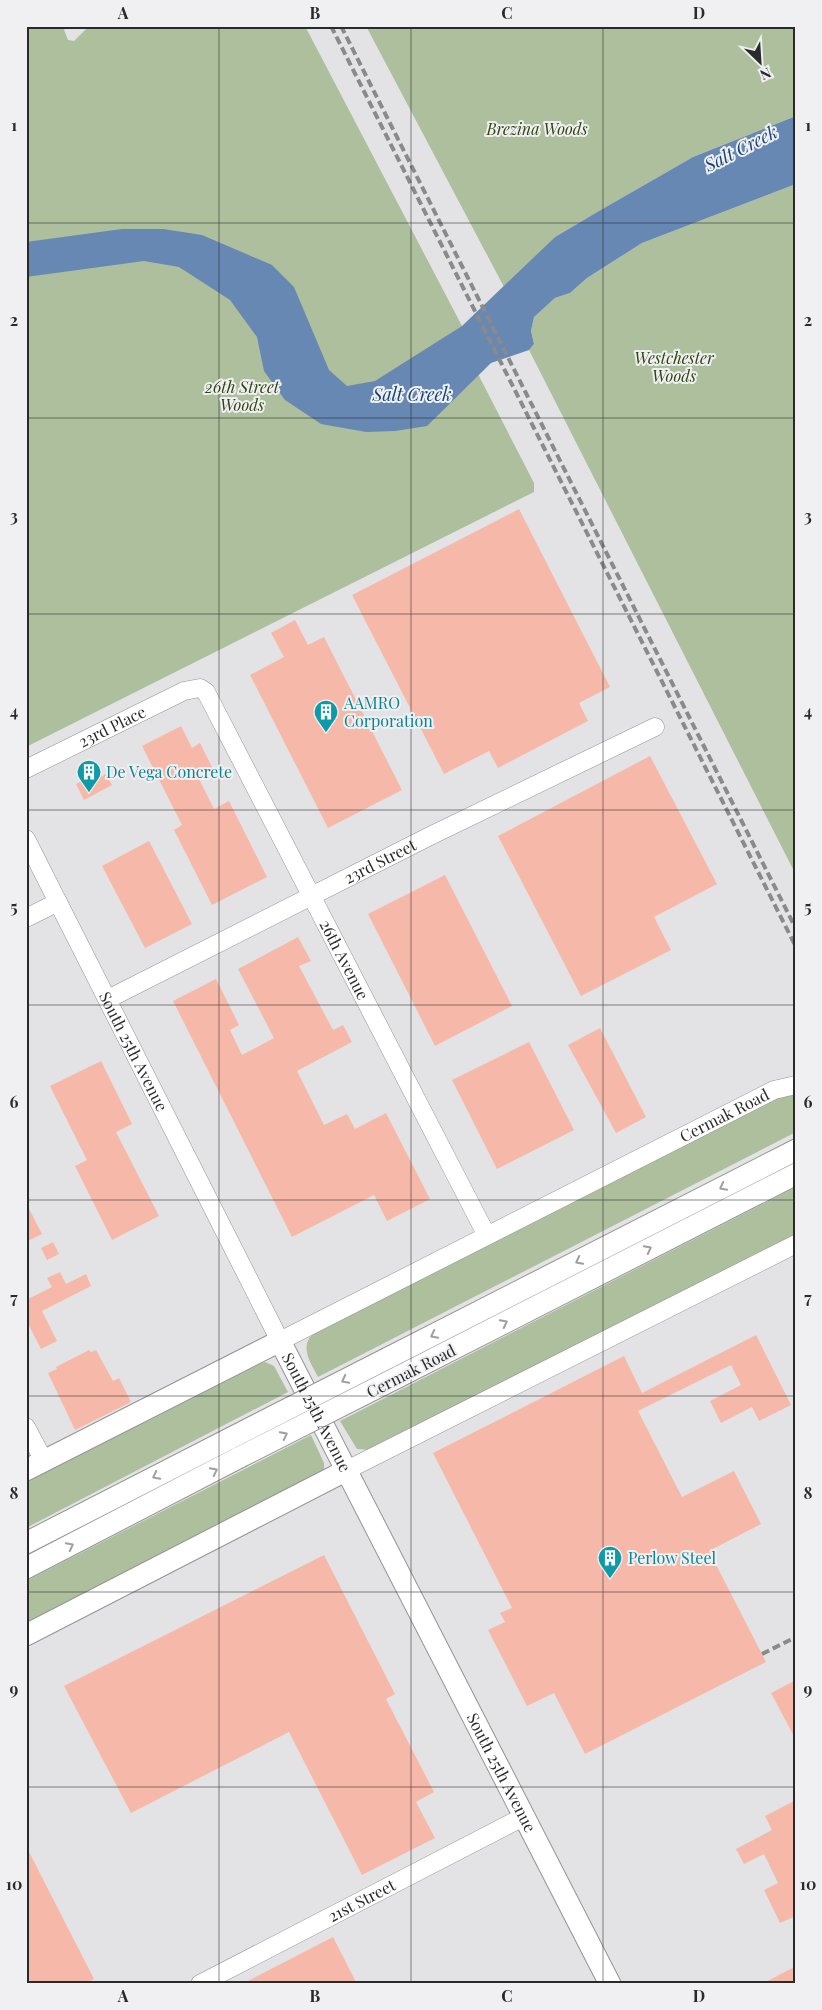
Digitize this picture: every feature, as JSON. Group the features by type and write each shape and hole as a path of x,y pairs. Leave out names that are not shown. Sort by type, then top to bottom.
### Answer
{"main road":[{"name":"Cermak Road","path":"26,1543 796,1150"},
{"name":"Cermak Road","path":"26,1568 796,1174"},
{"path":"35,1466 280,1341"},
{"name":"South 25th Avenue","path":"280,1341 610,1984"},
{"path":"26,1635 347,1470"}],"street":[{"name":"23rd Place","path":"26,769 184,691 200,688"},
{"name":"26th Avenue","path":"200,688 212,700 486,1234"},
{"name":"23rd Street","path":"108,999 311,896 655,727"},
{"name":"South 25th Avenue","path":"26,839 280,1341"},
{"path":"26,918 58,902"},
{"name":"Cermak Road","path":"280,1341 486,1234 774,1090 796,1085"},
{"path":"347,1470 796,1244"},
{"path":"26,1427 35,1466"},
{"name":"21st Street","path":"200,1984 525,1816"}],"green space":[{"name":"26th Street Woods","path":"26,26 67,26 64,30 68,40 74,41 89,26 305,26 462,326 453,332 476,376 478,374 534,483 534,492 26,747"},
{"name":"Brezina Woods","path":"366,26 796,26 796,116 693,157 599,211 555,237 504,287"},
{"name":"Westchester Woods","path":"796,184 796,875 529,350 534,344 531,331 534,317 555,298 570,293 587,278 642,243"},
{"path":"796,1094 796,1132 318,1377 307,1350 307,1344 313,1334 773,1099"},
{"path":"796,1187 796,1234 371,1450 357,1449 340,1421"},
{"path":"265,1362 274,1366 288,1392 26,1528 26,1481 248,1367"},
{"path":"311,1435 324,1463 324,1471 26,1627 26,1581"}],"water":[{"name":"Salt Creek","path":"796,116 796,184 642,243 587,278 570,293 555,298 534,317 531,331 534,344 529,350 491,363 427,426 395,431 366,432 321,424 285,400 264,371 257,337 230,300 179,267 144,261 26,277 26,242 122,229 163,229 202,235 272,265 294,287 329,370 347,386 375,381 462,326 555,237 693,157"}],"building":[{"path":"519,509 610,687 579,703 588,721 498,768 489,751 444,774 352,595"},
{"name":"AAMRO Corporation","path":"295,620 308,645 324,637 402,790 328,828 250,675 284,657 271,633"},
{"path":"181,726 192,748 200,743 212,767 197,775 214,809 229,801 267,877 212,905 174,830 182,825 142,746"},
{"path":"650,756 717,884 654,917 671,950 581,996 498,836"},
{"name":"De Vega Concrete","path":"95,774 97,779 106,774 112,785 84,800 76,784"},
{"path":"149,841 192,924 145,948 102,866"},
{"path":"445,875 512,1006 435,1046 368,914"},
{"path":"298,937 311,961 299,966 333,1030 343,1025 352,1042 297,1071 324,1125 347,1114 355,1129 386,1113 430,1199 387,1221 374,1195 292,1237 173,1001 216,979 239,1025 230,1030 242,1055 274,1038 238,969"},
{"path":"600,1028 646,1117 616,1133 568,1045"},
{"path":"529,1042 574,1130 497,1169 452,1080"},
{"path":"101,1061 132,1124 116,1132 159,1216 112,1240 75,1166 87,1160 50,1086"},
{"path":"26,1203 42,1234 26,1242"},
{"path":"53,1242 59,1254 47,1260 41,1248"},
{"path":"60,1272 66,1284 86,1274 91,1286 42,1311 57,1341 41,1349 26,1320 26,1300 52,1287 47,1278"},
{"name":"Perlow Steel","path":"756,1335 791,1405 759,1421 752,1407 721,1423 710,1401 741,1385 731,1365 638,1411 682,1497 734,1471 761,1524 709,1551 766,1662 585,1754 554,1693 527,1706 488,1630 505,1622 500,1613 512,1608 433,1453 624,1356 642,1393"},
{"path":"89,1350 91,1352 96,1350 113,1381 119,1378 131,1402 75,1430 48,1373"},
{"path":"324,1555 395,1694 386,1699 434,1792 416,1802 435,1838 362,1875 289,1732 131,1813 64,1686"},
{"path":"796,1680 796,1740 771,1693"},
{"path":"796,1800 796,1916 780,1923 764,1890 778,1883 764,1854 744,1864 736,1849 772,1830 765,1816"},
{"path":"26,1846 94,1979 85,1984 26,1984"},
{"path":"333,1937 357,1984 242,1984"},
{"path":"796,1966 796,1984 762,1984"}],"railway":[{"path":"331,26 796,947"},
{"path":"341,26 796,929"},
{"path":"762,1654 796,1637"}],"place":[{"name":"AAMRO Corporation","path":"326,733"},
{"name":"De Vega Concrete","path":"89,793"},
{"name":"Perlow Steel","path":"610,1579"}]}
